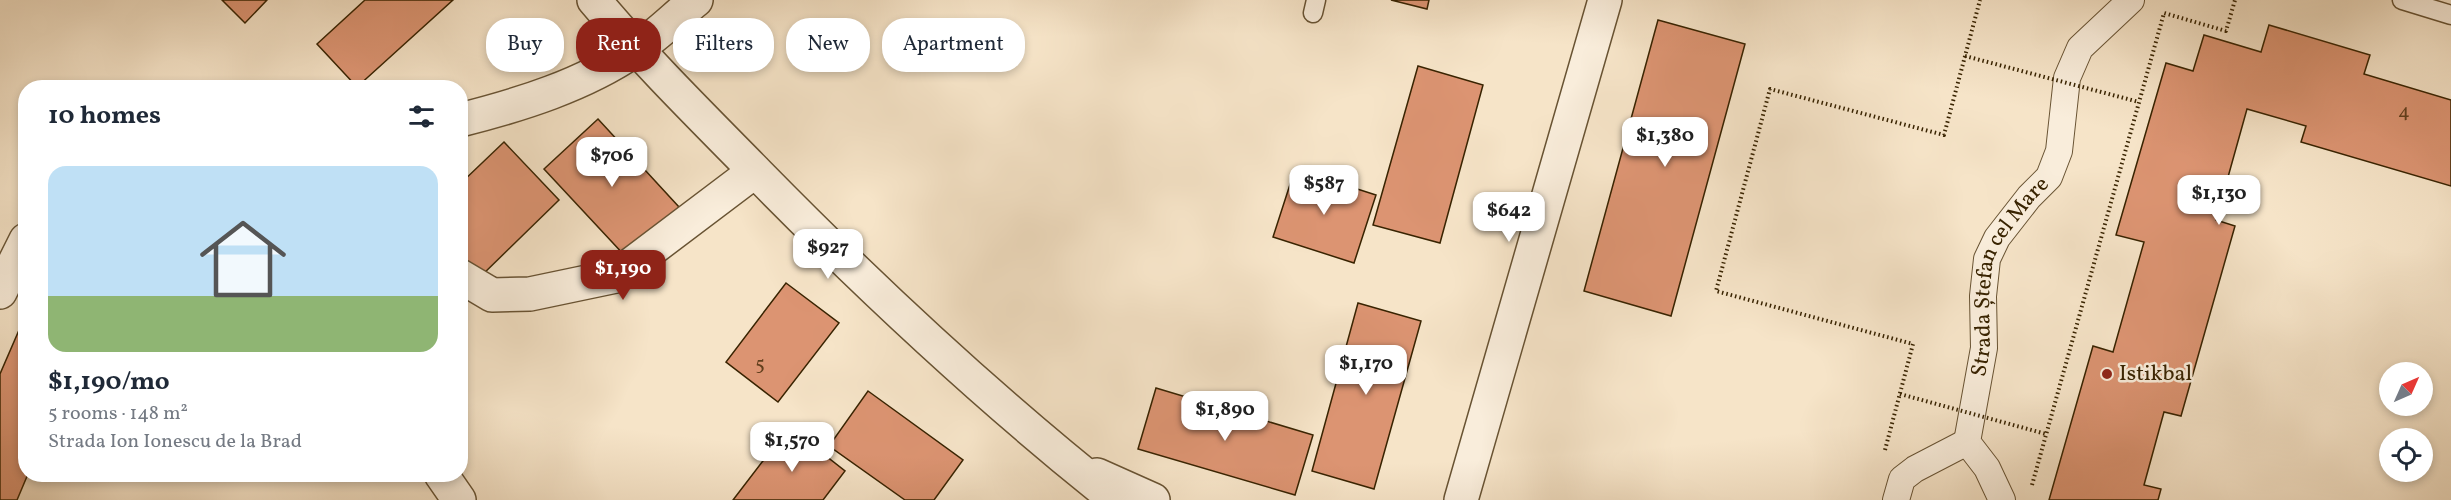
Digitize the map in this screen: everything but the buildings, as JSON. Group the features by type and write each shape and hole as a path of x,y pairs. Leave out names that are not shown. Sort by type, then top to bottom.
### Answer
{"street":[{"path":"594,0 609,18"},
{"path":"661,29 696,0"},
{"path":"1461,500 1605,0"},
{"name":"Strada Ștefan cel Mare","path":"1967,442 1984,348 1983,296 1987,259 1997,238 2029,197 2049,177 2059,151 2067,78 2080,48 2132,0"},
{"path":"468,118 549,93 596,72"},
{"path":"658,72 920,333 1067,461 1116,500"},
{"path":"468,281 492,295 530,294 616,276 755,171"},
{"path":"0,292 18,256"},
{"path":"1896,500 1902,479 1915,469 1967,442 1987,468 2002,500"},
{"path":"1067,461 1153,500"},
{"path":"447,482 459,500"}],"lane":[{"path":"2402,0 2451,15"}],"path":[{"path":"1883,458 1913,344 1716,291 1770,89 1944,135 1980,0"},
{"path":"2031,489 2164,13 2226,31 2235,0"},
{"path":"1965,56 2139,102"},
{"path":"1900,394 2046,434"}],"place":[{"name":"Istikbal","path":"2107,374"}]}
